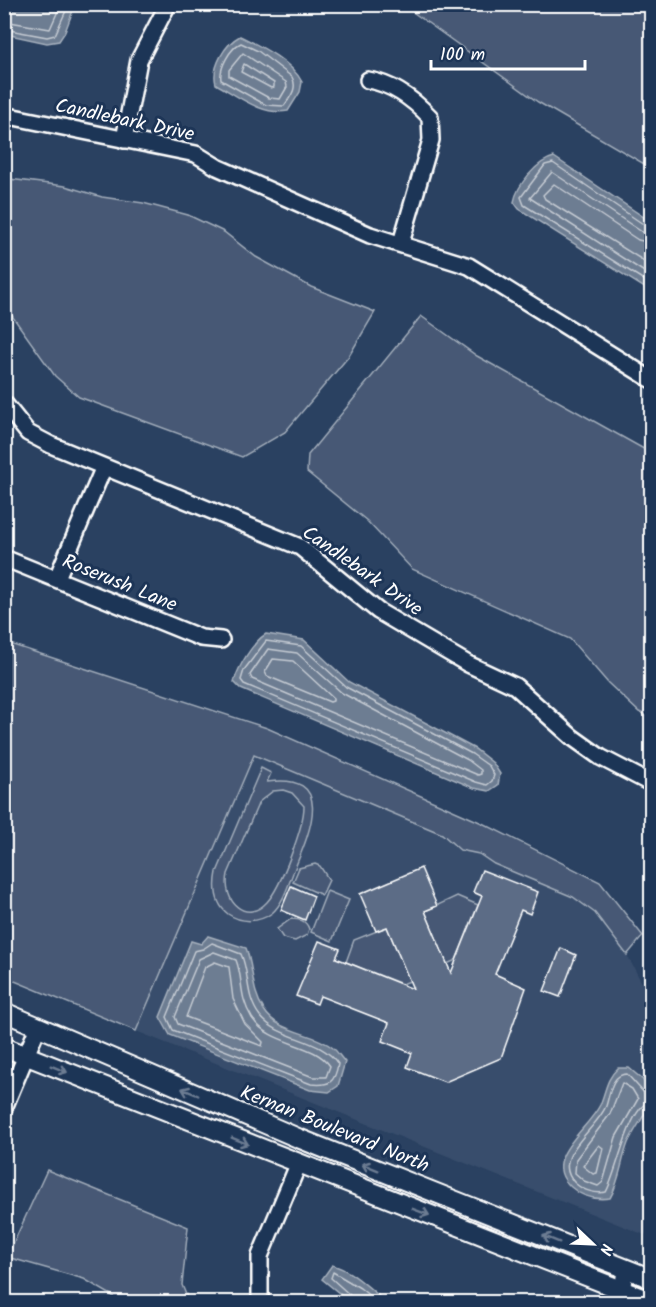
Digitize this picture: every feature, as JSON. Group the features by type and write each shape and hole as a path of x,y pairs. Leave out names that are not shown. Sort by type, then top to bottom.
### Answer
{"main road":[{"name":"Kernan Boulevard North","path":"4,1012 298,1138 651,1279"},
{"path":"4,1047 298,1164 620,1299 651,1302"}],"street":[{"path":"124,140 140,60 168,4"},
{"path":"368,80 385,83 417,103 430,117 431,140 402,243"},
{"name":"Candlebark Drive","path":"4,116 196,154 370,235 402,243 469,266 651,380"},
{"name":"Candlebark Drive","path":"4,403 28,433 103,469 300,547 378,611 452,655 515,686 572,737 600,757 651,784"},
{"path":"57,578 103,469"},
{"name":"Roserush Lane","path":"4,558 201,638 221,640"},
{"path":"4,1108 38,1027"},
{"path":"260,1302 260,1256 298,1164"},
{"path":"620,1299 625,1269"}],"shaded area":[{"path":"403,5 651,5 651,168 538,102"},
{"path":"4,180 65,186 102,197 143,203 188,215 224,232 256,257 311,287 375,312 349,356 285,432 242,457 79,397 55,376 5,306"},
{"path":"421,316 477,356 651,453 651,717 639,712 608,683 570,639 412,569 367,521 307,472 308,455"},
{"path":"4,642 267,728 482,823 600,882 643,936 627,955 595,913 573,897 494,864 479,854 460,850 442,834 254,755 136,1031 5,977"},
{"path":"254,755 443,834 460,850 479,854 494,864 573,897 595,913 627,955 651,1000 651,1219 645,1235 136,1031"},
{"path":"261,768 271,773 267,782 289,781 303,786 310,795 311,822 286,892 272,913 261,919 250,921 228,914 220,905 216,894 217,872","holes":["283,790 292,793 304,806 291,856 279,883 267,902 252,911 244,910 232,901 227,884 228,874 259,802 273,791"]},
{"path":"315,864 320,866 329,880 322,895 293,882 299,868"},
{"path":"327,891 349,900 332,941 311,932"},
{"path":"457,896 478,905 456,960 447,964 425,911"},
{"path":"291,919 306,924 309,929 307,935 295,941 283,938 277,929"},
{"path":"387,927 410,981 402,984 346,962 354,940"},
{"path":"47,1170 188,1227 182,1285 189,1302 114,1302 113,1296 84,1279 7,1257"}],"water":[{"path":"4,5 75,5 65,32 59,41 47,43 5,34"},
{"path":"240,36 283,61 297,74 302,82 300,92 288,111 278,112 260,108 216,84 217,63 220,57 229,44"},
{"path":"554,157 651,222 651,292 519,209 514,202 523,181 541,163"},
{"path":"266,634 304,640 349,682 475,749 493,763 500,774 498,785 489,791 474,788 241,689 234,682 239,669 251,649"},
{"path":"208,936 246,948 257,995 270,1018 287,1028 325,1042 336,1051 345,1062 338,1086 329,1092 310,1090 170,1035 160,1017 191,941 201,944"},
{"path":"618,1068 629,1068 643,1080 651,1096 647,1109 628,1143 610,1198 600,1199 584,1195 571,1187 563,1177 561,1166 569,1145 594,1115 609,1081"},
{"path":"332,1265 354,1275 386,1302 350,1302 322,1279"}],"building":[{"path":"421,868 437,906 425,911 451,973 482,896 473,892 482,870 538,892 530,914 521,910 495,974 526,988 501,1058 445,1082 407,1067 412,1053 382,1041 389,1023 320,996 317,1004 296,996 319,941 340,949 336,958 413,989 387,927 376,931 360,894"},
{"path":"291,886 314,896 305,920 281,910"},
{"path":"561,948 576,955 560,997 544,991"}]}
